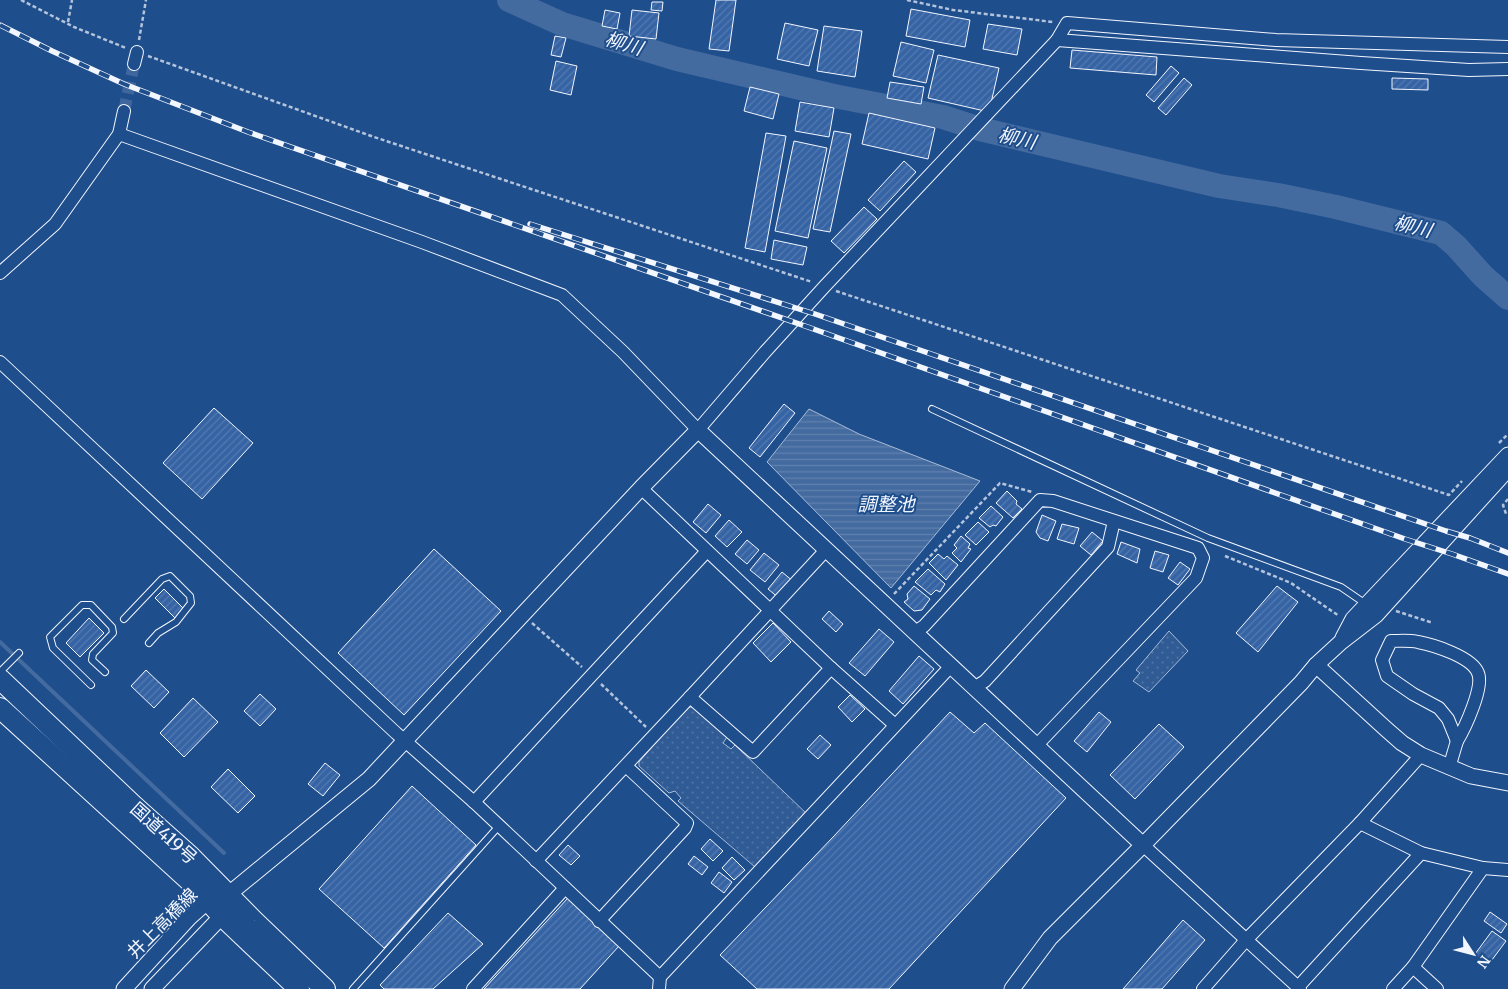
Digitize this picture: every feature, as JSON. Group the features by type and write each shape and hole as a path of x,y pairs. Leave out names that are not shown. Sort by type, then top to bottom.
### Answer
{"highway":[{"name":"国道419号","path":"0,679 135,807 190,856 324,989"},
{"name":"国道419号","path":"0,708 184,876 222,916 299,989"}],"street":[{"path":"228,894 369,779 640,488 698,430 824,287 1057,40 1067,23 1276,40 1508,47"},
{"path":"1057,40 1469,70 1508,69"},
{"path":"0,274 55,224 119,134 124,111"},
{"path":"119,134 404,235 562,295 623,352 698,430 1143,846 1299,988 1421,853"},
{"path":"0,362 404,741 474,802 599,921 660,983 951,666"},
{"path":"1341,642 1352,619 1366,607 1501,452"},
{"path":"1012,989 1050,938 1143,846 1316,665 1341,642 1376,615 1508,469"},
{"path":"640,488 831,668 895,725"},
{"path":"915,632 924,626 1040,500 1053,501 1198,548 1203,558 1196,578 1036,746"},
{"path":"974,688 985,681 1108,547 1114,521"},
{"path":"536,861 826,550"},
{"path":"474,802 707,551"},
{"path":"1449,768 1457,742 1467,725 1476,697 1478,671 1463,657 1419,642 1391,641 1382,660 1387,676 1413,694 1439,708 1448,719 1457,742"},
{"path":"1316,665 1386,729 1421,756 1471,776 1508,783"},
{"path":"690,697 753,752 831,668"},
{"path":"1203,989 1246,940 1360,823 1421,756"},
{"path":"599,921 685,828 687,823 626,766"},
{"path":"1360,823 1421,853 1483,868 1508,870"},
{"path":"1393,989 1413,967 1483,868"},
{"path":"473,989 565,888"},
{"name":"井上高橋線","path":"124,989 189,918 208,901 228,894"},
{"name":"井上高橋線","path":"152,989 222,916 228,894"},
{"path":"1413,967 1437,989"}],"lane":[{"path":"932,409 1208,538 1341,587 1360,600 1366,607"},
{"path":"124,619 162,579 170,576 190,596 191,603 176,622 158,633 149,643"},
{"path":"91,685 53,648 50,636 82,604 91,605 112,627 113,633 93,654 92,660 105,672"},
{"path":"0,672 19,653"},
{"path":"353,989 499,826"}],"path":[{"path":"21,0 133,55 374,137 1449,494 1462,481"},
{"path":"68,22 72,0"},
{"path":"133,55 146,0"},
{"path":"907,0 953,10 1067,23"},
{"path":"1501,452 1508,434"},
{"path":"892,596 1000,483 1040,494 1040,500"},
{"path":"1508,499 1503,505 1506,514 1508,514"},
{"path":"1203,558 1218,553 1291,583 1344,620"},
{"path":"1396,611 1433,623"}],"shaded area":[{"path":"1169,631 1188,651 1149,692 1133,681 1140,673 1136,670"},
{"path":"687,707 695,707 727,737 723,743 731,749 735,745 808,815 755,867 678,801 681,798 675,791 669,793 639,766 639,762"}],"water":[{"name":"調整池","path":"809,409 859,434 980,481 891,588 767,462"}],"building":[{"path":"716,0 736,0 729,51 709,49"},
{"path":"652,2 663,2 662,11 651,10"},
{"path":"911,9 970,20 965,47 906,36"},
{"path":"605,10 620,13 617,29 602,26"},
{"path":"632,10 659,13 656,39 629,36"},
{"path":"785,23 818,30 809,66 777,59"},
{"path":"988,24 1022,29 1017,55 983,49"},
{"path":"824,26 862,31 855,77 817,71"},
{"path":"555,36 566,38 561,57 551,55"},
{"path":"901,42 934,50 926,83 893,76"},
{"path":"1072,50 1157,57 1156,75 1070,68"},
{"path":"938,55 999,68 989,112 928,98"},
{"path":"556,61 577,66 571,95 550,90"},
{"path":"1171,66 1179,73 1154,102 1146,95"},
{"path":"1184,78 1192,85 1166,115 1158,108"},
{"path":"1392,78 1428,79 1428,90 1392,89"},
{"path":"890,82 924,87 921,104 887,98"},
{"path":"750,87 779,94 773,119 744,111"},
{"path":"800,102 834,108 829,137 795,131"},
{"path":"869,113 935,128 928,159 862,144"},
{"path":"834,131 851,134 830,232 813,229"},
{"path":"766,133 786,136 765,252 745,248"},
{"path":"794,141 827,148 808,238 775,231"},
{"path":"904,161 916,172 880,211 868,200"},
{"path":"864,207 877,219 844,253 831,241"},
{"path":"774,240 807,247 803,265 771,259"},
{"path":"784,404 795,413 760,457 749,448"},
{"path":"214,408 253,443 202,499 163,463"},
{"path":"1007,491 1022,509 1013,518 996,503"},
{"path":"708,504 721,515 706,533 693,522"},
{"path":"991,506 1003,517 996,526 990,527 979,518"},
{"path":"1042,515 1056,521 1048,541 1040,538 1036,532"},
{"path":"729,520 742,532 727,547 715,536"},
{"path":"978,522 989,532 976,545 965,535"},
{"path":"1062,524 1079,528 1074,544 1057,539"},
{"path":"1092,532 1103,541 1091,555 1080,546"},
{"path":"961,536 970,544 968,548 971,549 961,562 952,553 957,548 954,545"},
{"path":"747,540 759,550 747,564 735,554"},
{"path":"1121,542 1140,549 1137,563 1117,554"},
{"path":"434,549 501,611 404,715 338,653"},
{"path":"1155,551 1169,555 1163,572 1150,568"},
{"path":"764,553 779,565 765,582 750,570"},
{"path":"938,554 944,559 947,556 958,565 946,580 929,563"},
{"path":"1180,562 1190,569 1178,585 1168,578"},
{"path":"928,569 945,584 940,592 936,590 931,595 915,582"},
{"path":"782,572 794,582 780,599 768,589"},
{"path":"914,586 930,599 922,610 914,611 904,602 908,599 907,594"},
{"path":"1277,586 1298,602 1258,652 1236,633"},
{"path":"164,589 184,609 175,618 155,598"},
{"path":"829,611 843,624 836,632 822,619"},
{"path":"89,618 104,633 80,657 66,643"},
{"path":"773,623 791,642 771,662 753,643"},
{"path":"879,629 894,642 865,676 849,663"},
{"path":"919,656 934,669 903,704 889,691"},
{"path":"146,670 169,692 154,708 131,686"},
{"path":"260,694 276,709 260,726 244,711"},
{"path":"850,695 865,709 852,722 838,707"},
{"path":"193,698 218,722 184,757 160,733"},
{"path":"950,712 974,733 985,723 1066,798 889,989 757,989 720,955"},
{"path":"1099,712 1111,722 1087,752 1074,741"},
{"path":"1159,724 1184,747 1135,799 1110,775"},
{"path":"820,735 831,745 818,759 807,749"},
{"path":"325,763 340,775 323,796 308,784"},
{"path":"228,769 255,796 238,813 211,787"},
{"path":"412,786 476,845 384,948 319,889"},
{"path":"710,839 723,851 713,861 701,849"},
{"path":"568,845 580,856 571,865 559,855"},
{"path":"694,856 708,867 702,875 688,864"},
{"path":"732,857 745,870 734,880 722,868"},
{"path":"719,872 732,882 724,893 711,883"},
{"path":"568,898 619,946 580,989 484,989"},
{"path":"1490,912 1507,924 1501,933 1484,921"},
{"path":"448,913 483,944 433,989 384,989 380,985"},
{"path":"1183,920 1205,940 1162,989 1123,989"},
{"path":"1492,931 1506,941 1489,964 1475,954"}],"waterway":[{"name":"柳川","path":"509,0 562,24 677,59 834,96 943,117 980,129 1219,186 1278,195 1336,207 1441,233 1456,246 1483,276 1508,298"},
{"path":"0,642 224,853"}],"tunnel":[{"path":"124,111 134,64"}],"railway":[{"path":"0,25 124,84 248,132 1508,574"},
{"path":"530,224 815,314 1470,538 1508,553"}]}
